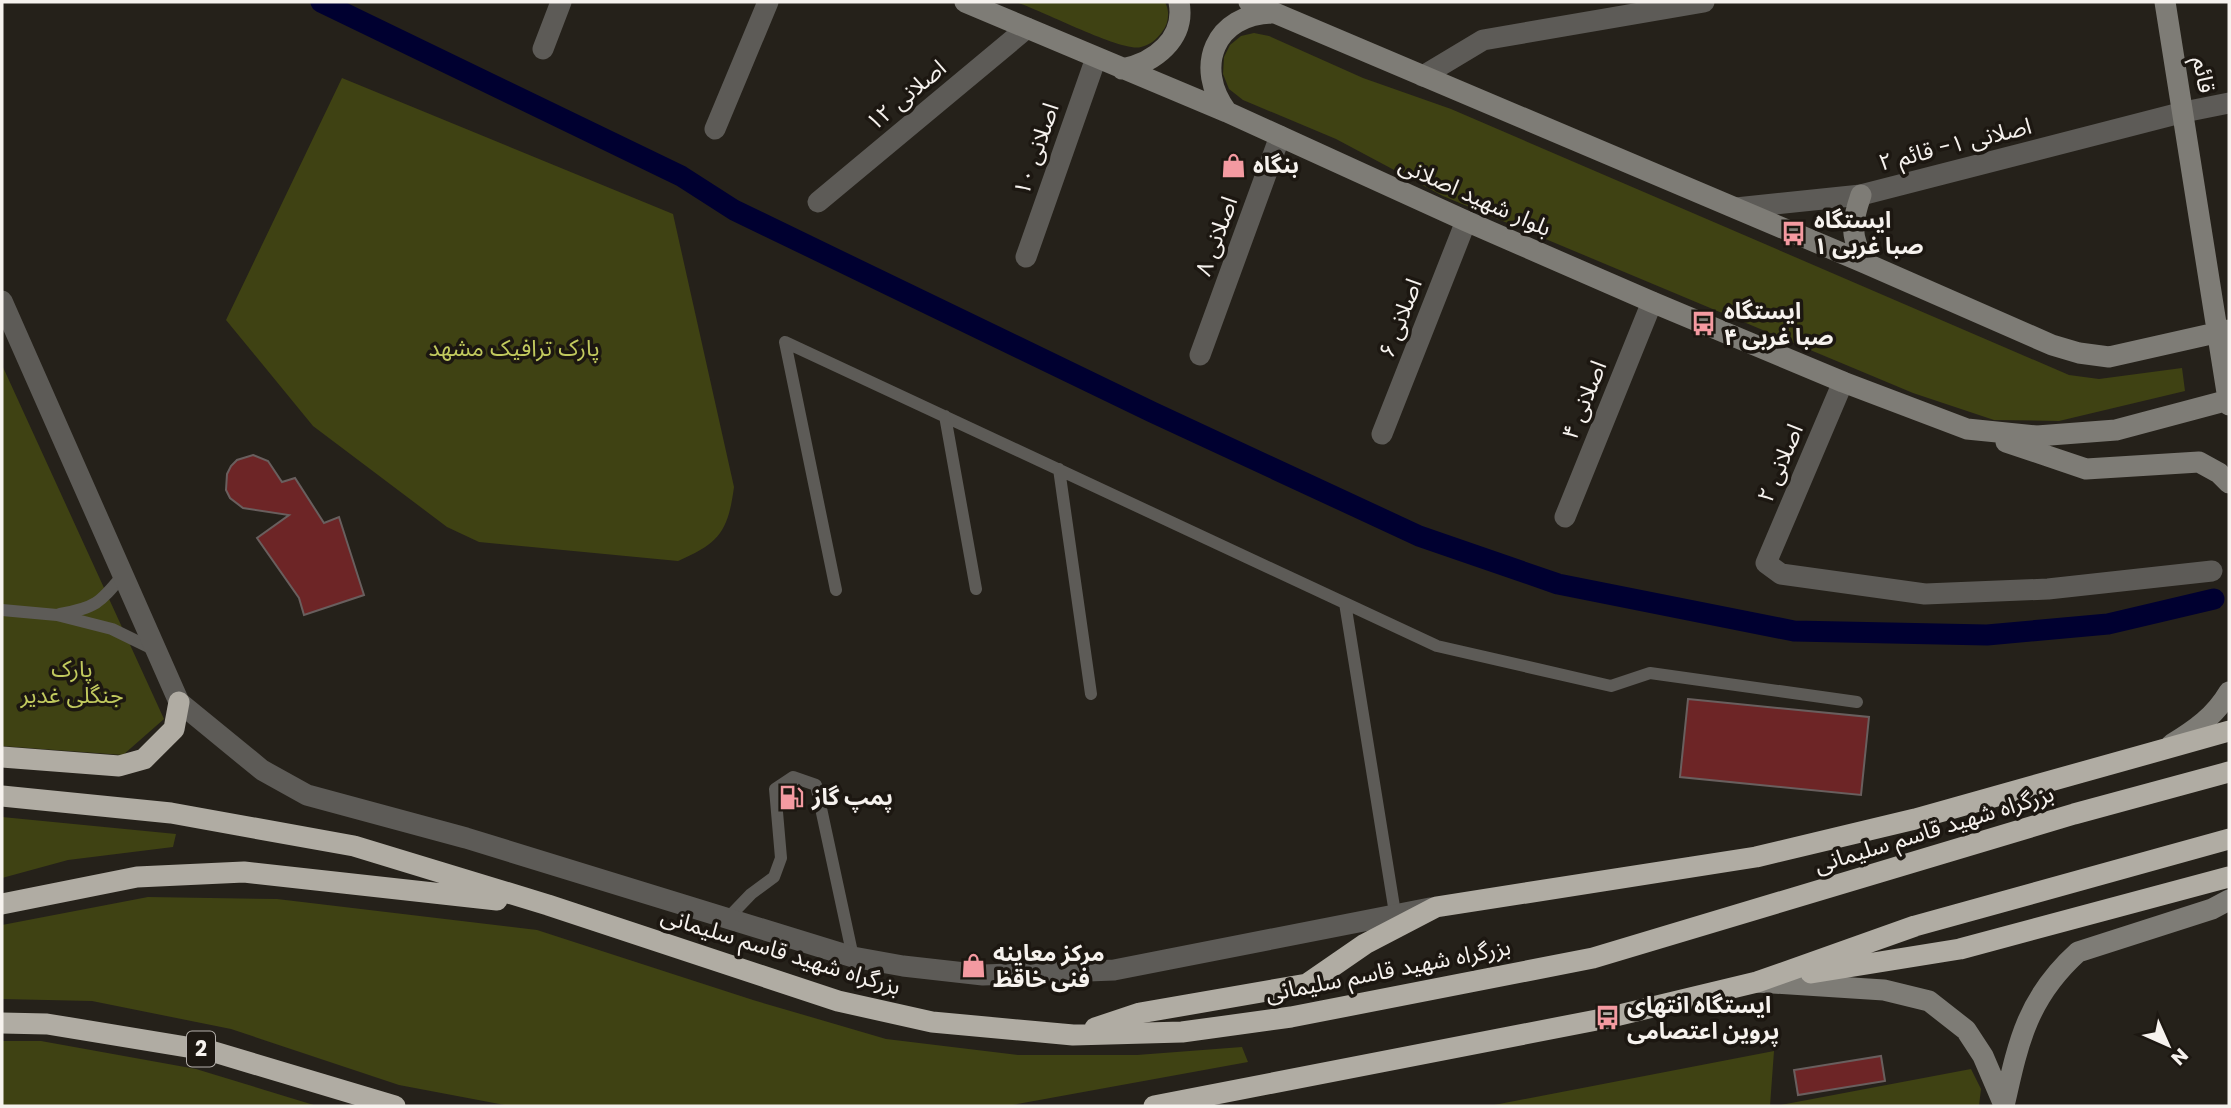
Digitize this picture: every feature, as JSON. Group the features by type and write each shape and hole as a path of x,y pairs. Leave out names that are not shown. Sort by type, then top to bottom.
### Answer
{"highway":[{"path":"2,757 119,766 144,759 174,729 179,702"},
{"path":"1073,1035 1140,1013 1307,984 1365,944 1436,907 1756,857 1915,819 2229,731"},
{"name":"بزرگراه شهید قاسم سلیمانی","path":"548,905 838,1001 932,1022 1073,1035 1182,1032 1291,1017 1593,958 2061,818 2229,772"},
{"path":"2,796 171,813 354,846 548,905"},
{"path":"1757,982 1915,926 2229,839"},
{"path":"2,904 137,877 244,872 548,905"},
{"path":"1154,1106 1607,1018 1757,982 1960,949 2229,877"},
{"name":"2","path":"2,1023 47,1024 211,1051 395,1106"}],"main road":[{"name":"بلوار شهید اصلانی","path":"965,2 1227,112 1466,221 1843,382 1967,429 2086,469 2199,462 2219,473 2229,483"},
{"path":"1122,69 1140,66 1157,57 1170,43 1178,26 1179,2"},
{"path":"1249,2 1865,263 2011,328 2079,353 2109,356 2224,332"},
{"name":"قائم","path":"2165,2 2224,332 2229,405"},
{"path":"1227,112 1216,97 1211,81 1210,63 1215,45 1240,19 1275,13"},
{"path":"1861,195 1853,218 1855,244 1865,263"},
{"name":"بلوار شهید اصلانی","path":"1967,429 2037,436 2116,430 2229,400"},
{"path":"2156,752 2198,728 2222,704 2229,692"},
{"path":"2004,1106 2018,1043 2028,1017 2061,968 2078,952 2212,909 2229,900"},
{"path":"1757,982 1884,990 1929,1001 1966,1030 1983,1056 2004,1106"}],"street":[{"path":"543,49 561,2"},
{"path":"715,129 768,2"},
{"path":"1423,76 1483,40 1704,2"},
{"name":"اصلانی ۱۲","path":"818,202 1027,28"},
{"name":"اصلانی ۱۰","path":"1026,257 1096,58"},
{"name":"اصلانی ۱- قائم ۲","path":"1735,208 1861,195 2184,112 2229,103"},
{"name":"اصلانی ۸","path":"1200,355 1280,136"},
{"name":"اصلانی ۶","path":"1382,434 1466,221"},
{"path":"2,301 179,702 262,769 307,795 467,838 853,957 983,975 1114,970 1436,907"},
{"name":"اصلانی ۴","path":"1566,517 1652,302"},
{"name":"اصلانی ۲","path":"1843,382 1766,563 1781,574 1926,594 2048,589 2213,571"}],"lane":[{"path":"836,590 785,342 1437,646 1611,686 1650,673 1857,702"},
{"path":"945,416 976,589"},
{"path":"1059,469 1091,694"},
{"path":"57,615 86,609 104,598 122,576"},
{"path":"1345,603 1395,913"},
{"path":"2,610 57,615 112,629 156,650"},
{"path":"728,918 751,894 774,877 781,858 775,789 793,777 816,785 853,957"}],"green space":[{"path":"1015,2 1165,2 1168,17 1160,35 1153,41 1141,47 1131,47 1099,37"},
{"path":"1254,33 1269,36 1363,78 1451,109 2069,375 2099,379 2182,368 2185,391 2059,421 1994,420 1913,393 1443,196 1336,139 1243,100 1229,89 1223,74 1224,57 1230,45 1241,36"},
{"name":"پارک ترافیک مشهد","path":"342,78 673,214 734,487 729,515 720,534 713,541 678,561 479,542 447,527 313,426 226,320"},
{"name":"پارک جنگلی غدیر","path":"2,365 164,719 123,755 2,746"},
{"path":"2,817 176,834 173,847 68,860 2,878"},
{"path":"148,897 277,899 537,930 753,1000 886,1039 1018,1055 1137,1055 1242,1047 1248,1062 1007,1106 510,1106 399,1085 231,1029 92,1001 2,999 2,925"},
{"path":"2,1041 41,1041 196,1069 317,1106 2,1106"},
{"path":"1774,1051 1770,1106 1489,1106"},
{"path":"1971,1069 1981,1089 1979,1106 1776,1106"}],"building":[{"path":"253,455 268,461 282,482 295,478 324,523 339,517 364,595 304,615 299,598 257,538 289,515 243,508 230,498 226,490 227,474 231,466 237,460"},
{"path":"1688,699 1869,717 1861,795 1680,777"},
{"path":"1881,1056 1885,1081 1798,1095 1794,1070"}],"waterway":[{"path":"321,2 681,176 734,210 1152,412 1419,536 1558,584 1794,631 1987,635 2108,624 2214,599"}],"place":[{"name":"بنگاه","path":"1233,165"},
{"name":"ایستگاه صبا غربی ۱","path":"1794,233"},
{"name":"ایستگاه صبا غربی ۴","path":"1704,324"},
{"name":"پمپ گاز","path":"792,797"},
{"name":"مرکز معاینه فنی خاقظ","path":"973,966"},
{"name":"ایستگاه انتهای پروین اعتصامی","path":"1607,1018"}]}
